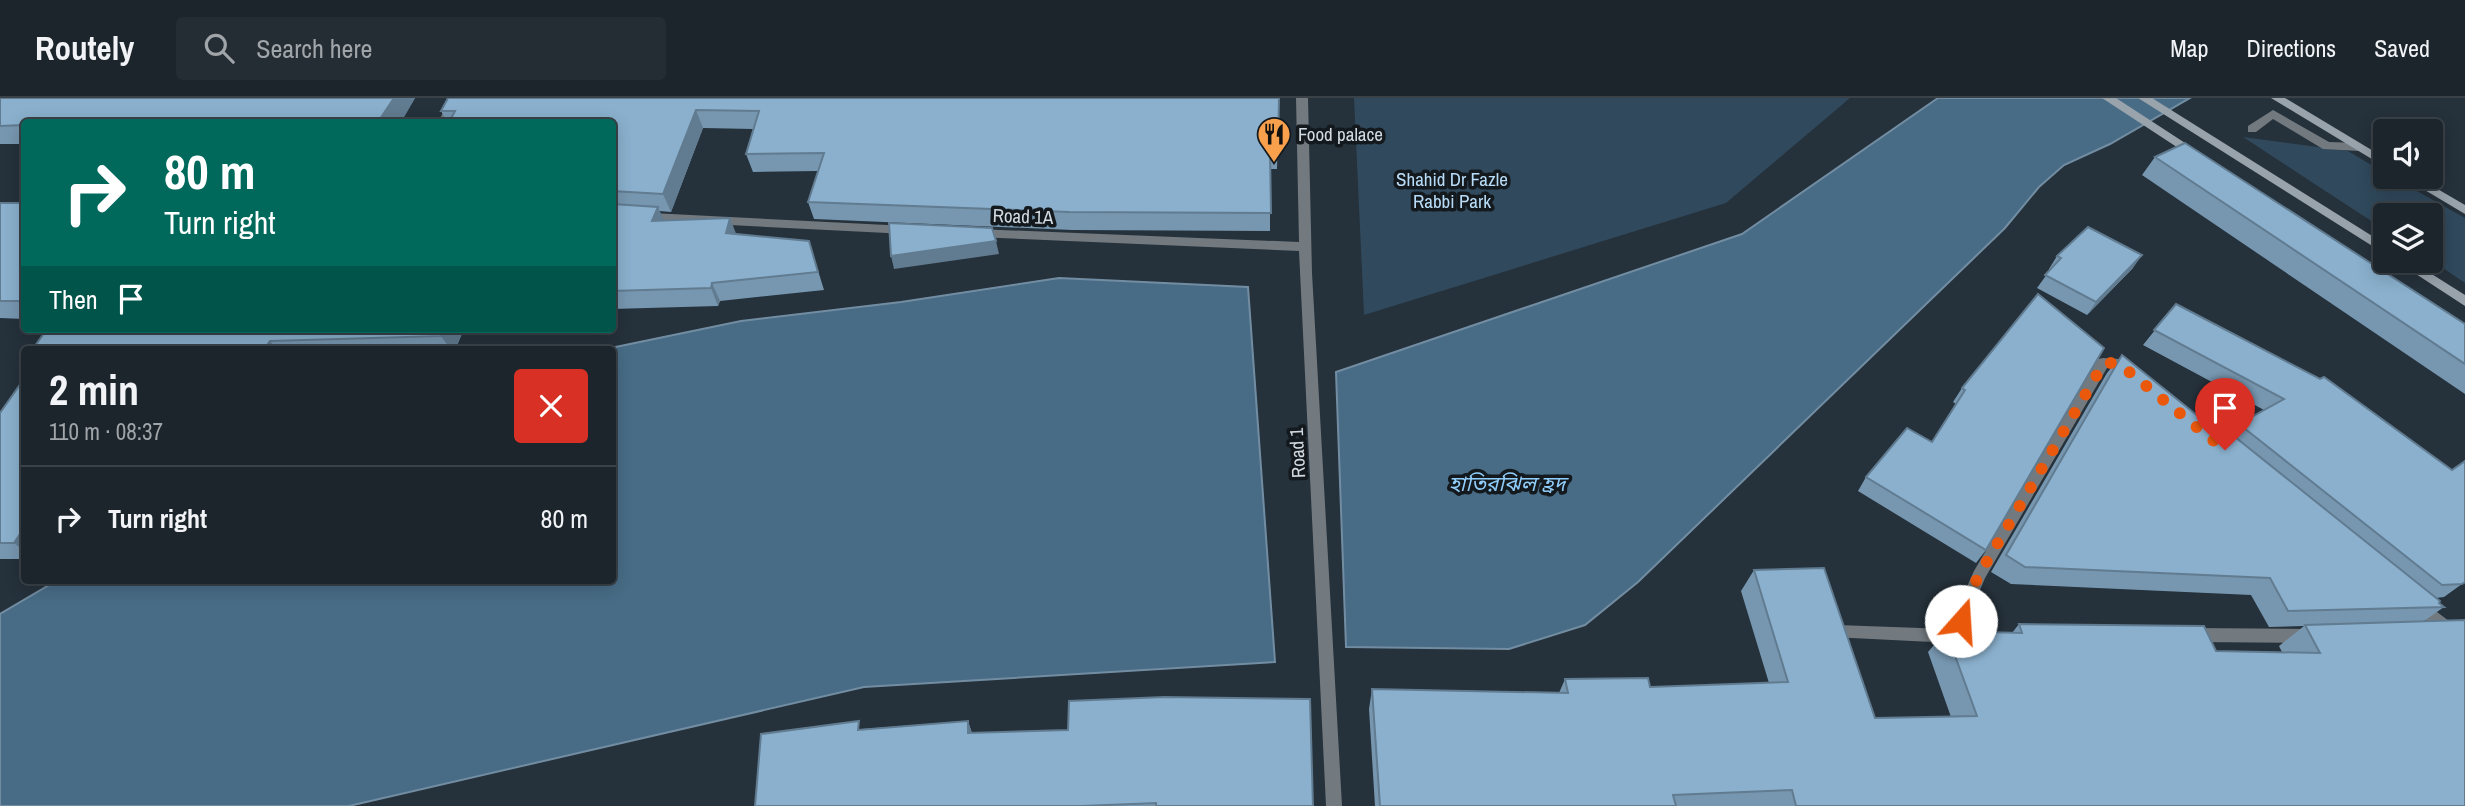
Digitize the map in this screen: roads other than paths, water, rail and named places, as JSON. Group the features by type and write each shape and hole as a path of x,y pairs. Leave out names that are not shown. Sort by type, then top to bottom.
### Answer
{"main road":[{"path":"2108,98 2197,155"},
{"path":"2144,98 2373,242"},
{"path":"2277,98 2373,156"},
{"path":"2429,189 2465,210"},
{"path":"2421,273 2465,301"}],"street":[{"path":"445,119 457,98"},
{"name":"Road 1","path":"1302,98 1306,273 1335,806"},
{"path":"2252,130 2273,114 2327,146 2359,147"},
{"path":"616,215 918,231"},
{"name":"Road 1A","path":"960,233 1307,247"},
{"path":"1952,636 1961,621 1979,575 2104,363 2123,367 2144,384"},
{"path":"2408,597 2458,634"},
{"path":"1837,632 1977,635"},
{"path":"2425,634 2458,634"},
{"path":"2179,635 2318,636"}],"water":[{"name":"হাতিরঝিল হ্রদ","path":"1938,98 2190,98 2110,144 2064,165 2039,187 2005,228 1638,582 1585,625 1509,649 1346,647 1336,372 1742,234"},
{"path":"1059,278 1248,287 1275,662 864,687 349,806 0,806 0,614 51,584 616,584 616,347 741,321 901,302"}],"place":[{"name":"Food palace","path":"1274,164"}],"park label":[{"name":"Shahid Dr Fazle Rabbi Park","path":"1452,190"}]}
